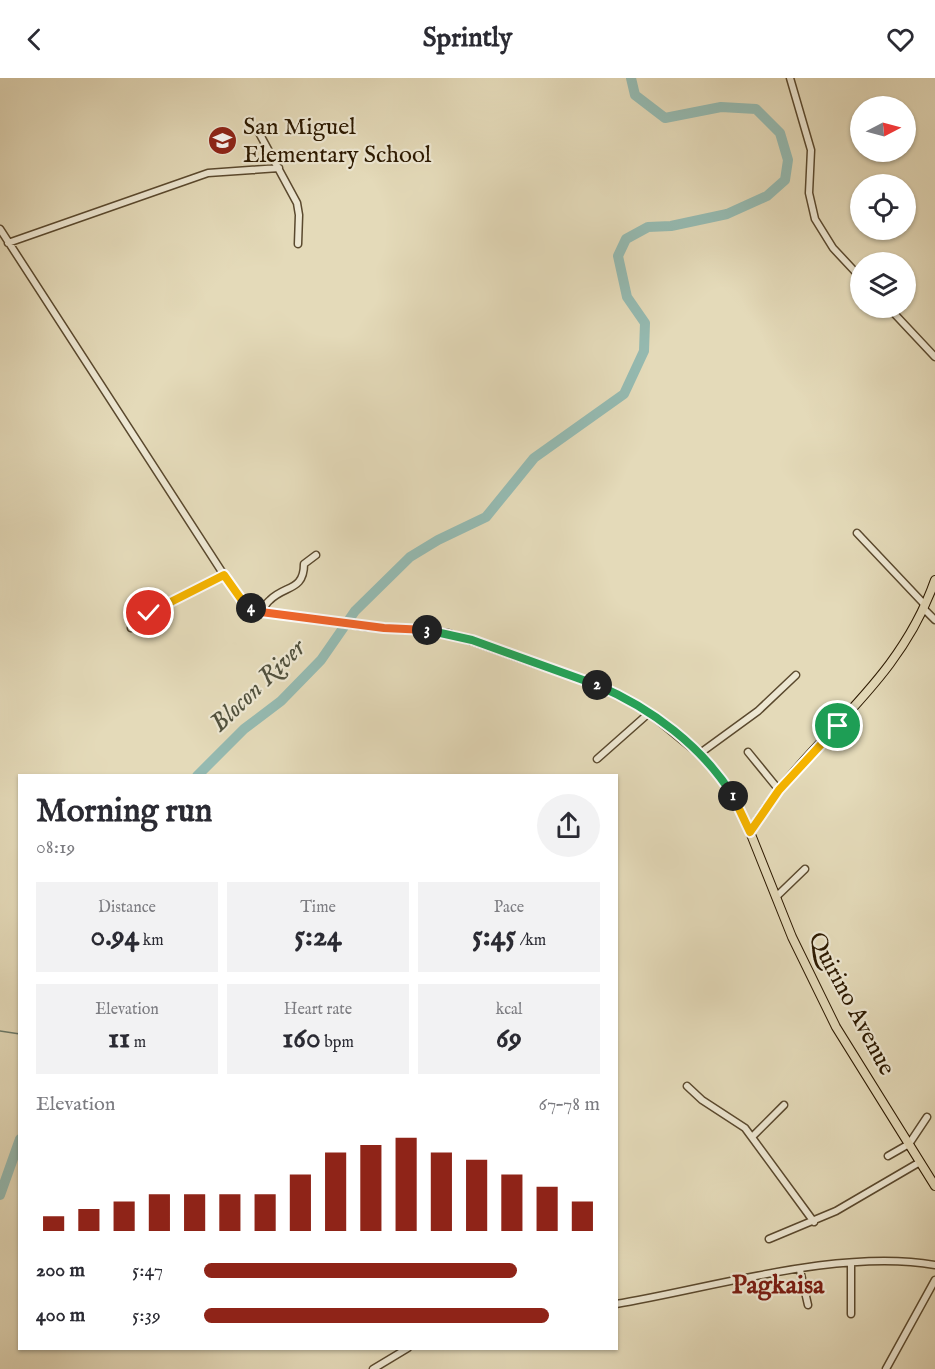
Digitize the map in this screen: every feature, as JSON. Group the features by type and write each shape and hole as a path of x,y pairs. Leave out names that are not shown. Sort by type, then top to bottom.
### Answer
{"main road":[{"path":"750,832 779,790 880,680 908,640 925,607 935,580"},
{"name":"Quirino Avenue","path":"750,832 776,897 836,1027 935,1186"}],"street":[{"path":"790,78 811,150 809,193 815,219 830,243 850,266"},
{"path":"257,129 297,203 299,222 297,244"},
{"path":"8,243 208,173 279,168"},
{"path":"0,229 241,599 261,612 367,627 431,630 472,640 582,678 649,713 699,754 724,781 750,832"},
{"path":"898,318 935,357"},
{"path":"857,533 935,620"},
{"path":"261,612 270,600 298,584 304,574 304,564 316,555"},
{"path":"131,628 149,613 224,575"},
{"path":"699,754 758,711 796,675"},
{"path":"597,759 649,713"},
{"path":"748,752 779,790"},
{"path":"776,897 805,869"},
{"path":"687,1086 702,1100 736,1120 752,1137 814,1222"},
{"path":"752,1137 784,1105"},
{"path":"888,1156 909,1144 927,1117"},
{"path":"769,1239 814,1222 920,1162"},
{"path":"618,1304 800,1270 851,1263 896,1260 935,1265"},
{"path":"851,1263 851,1314"},
{"path":"800,1270 808,1305"},
{"path":"886,1369 935,1280"},
{"path":"373,1369 405,1350"}],"waterway":[{"name":"Blocon River","path":"199,774 244,729 281,701 321,660 355,611 410,557 438,540 486,517 534,458 624,394 644,351 645,323 627,297 618,256 626,239 648,227 671,226 727,214 767,196 785,180 788,160 780,133 756,109 721,107 665,118 635,95 631,78"},
{"path":"0,1031 18,1034"},
{"name":"Blocon River","path":"0,1195 18,1145"}],"place":[{"name":"San Miguel Elementary School","path":"222,141"}],"district":[{"name":"Pagkaisa","path":"778,1285"}],"route":[{"path":"149,613 224,575 241,599 251,608 261,612 384,628 448,633 582,678 628,700 681,737 724,781 750,832 779,790 838,726"}]}
